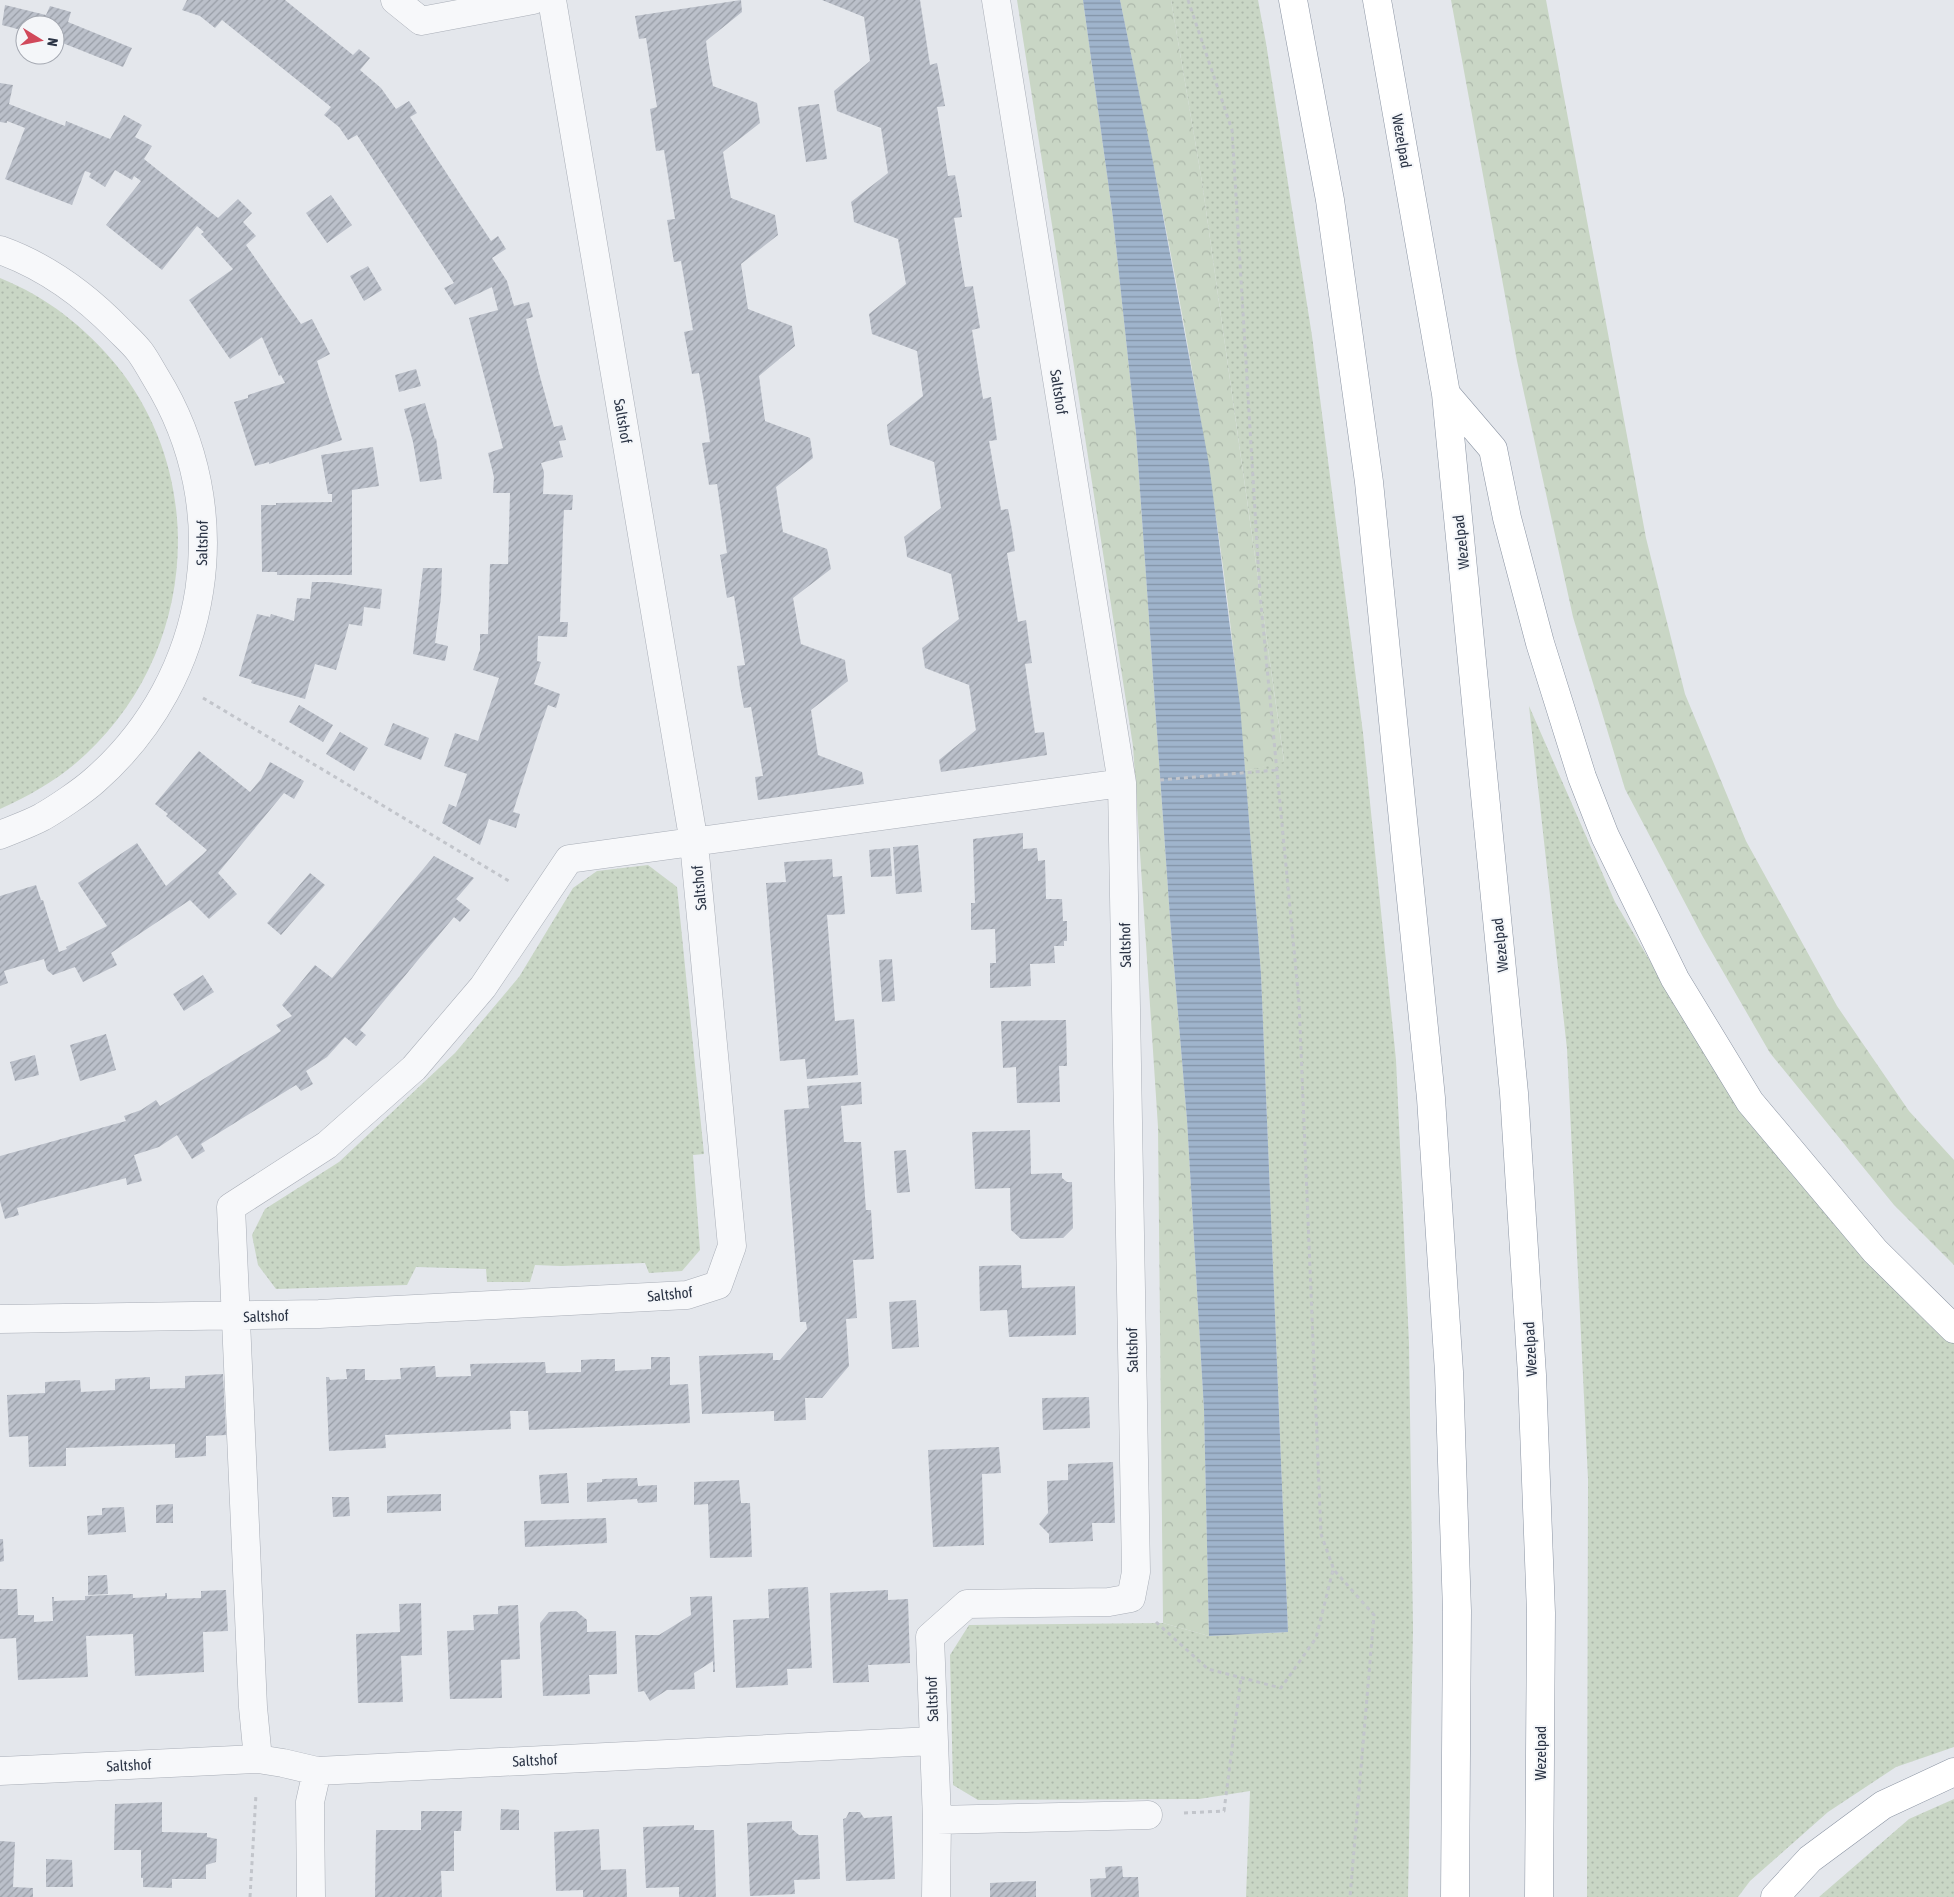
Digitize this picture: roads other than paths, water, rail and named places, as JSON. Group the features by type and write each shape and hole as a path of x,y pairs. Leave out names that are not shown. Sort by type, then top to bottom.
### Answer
{"highway":[{"path":"1293,0 1330,200 1369,482 1431,1098 1449,1372 1456,1601 1455,1897"},
{"name":"Wezelpad","path":"1377,0 1446,394 1514,1093 1531,1366 1540,1613 1539,1897"},
{"path":"1446,394 1493,449 1537,633 1582,777 1605,836 1675,979 1750,1102 1875,1251 1954,1329"},
{"path":"1775,1897 1810,1859 1883,1805 1954,1772"}],"street":[{"path":"395,0 420,22 533,0"},
{"name":"Saltshof","path":"0,1319 235,1317 686,1295 718,1285 732,1246 694,843 552,0"},
{"name":"Saltshof","path":"936,1897 937,1820 930,1637 967,1604 1109,1602 1131,1598 1136,1572 1122,783 996,0"},
{"name":"Saltshof","path":"0,250 54,276 100,310 140,352 170,401 191,454 202,511 203,568 193,625 173,679 139,734 95,780 42,817 0,835"},
{"name":"Saltshof","path":"258,1759 252,1697 231,1207 327,1145 414,1068 483,988 569,859 1122,783"},
{"name":"Saltshof","path":"0,1771 258,1759 283,1762 317,1771 933,1740"},
{"path":"311,1897 310,1802 317,1771"},
{"path":"937,1820 1148,1815"}],"water":[{"path":"1083,0 1120,0 1150,146 1209,464 1240,705 1261,974 1288,1632 1209,1636 1204,1410 1187,1120 1170,918 1136,433 1113,218"}]}
